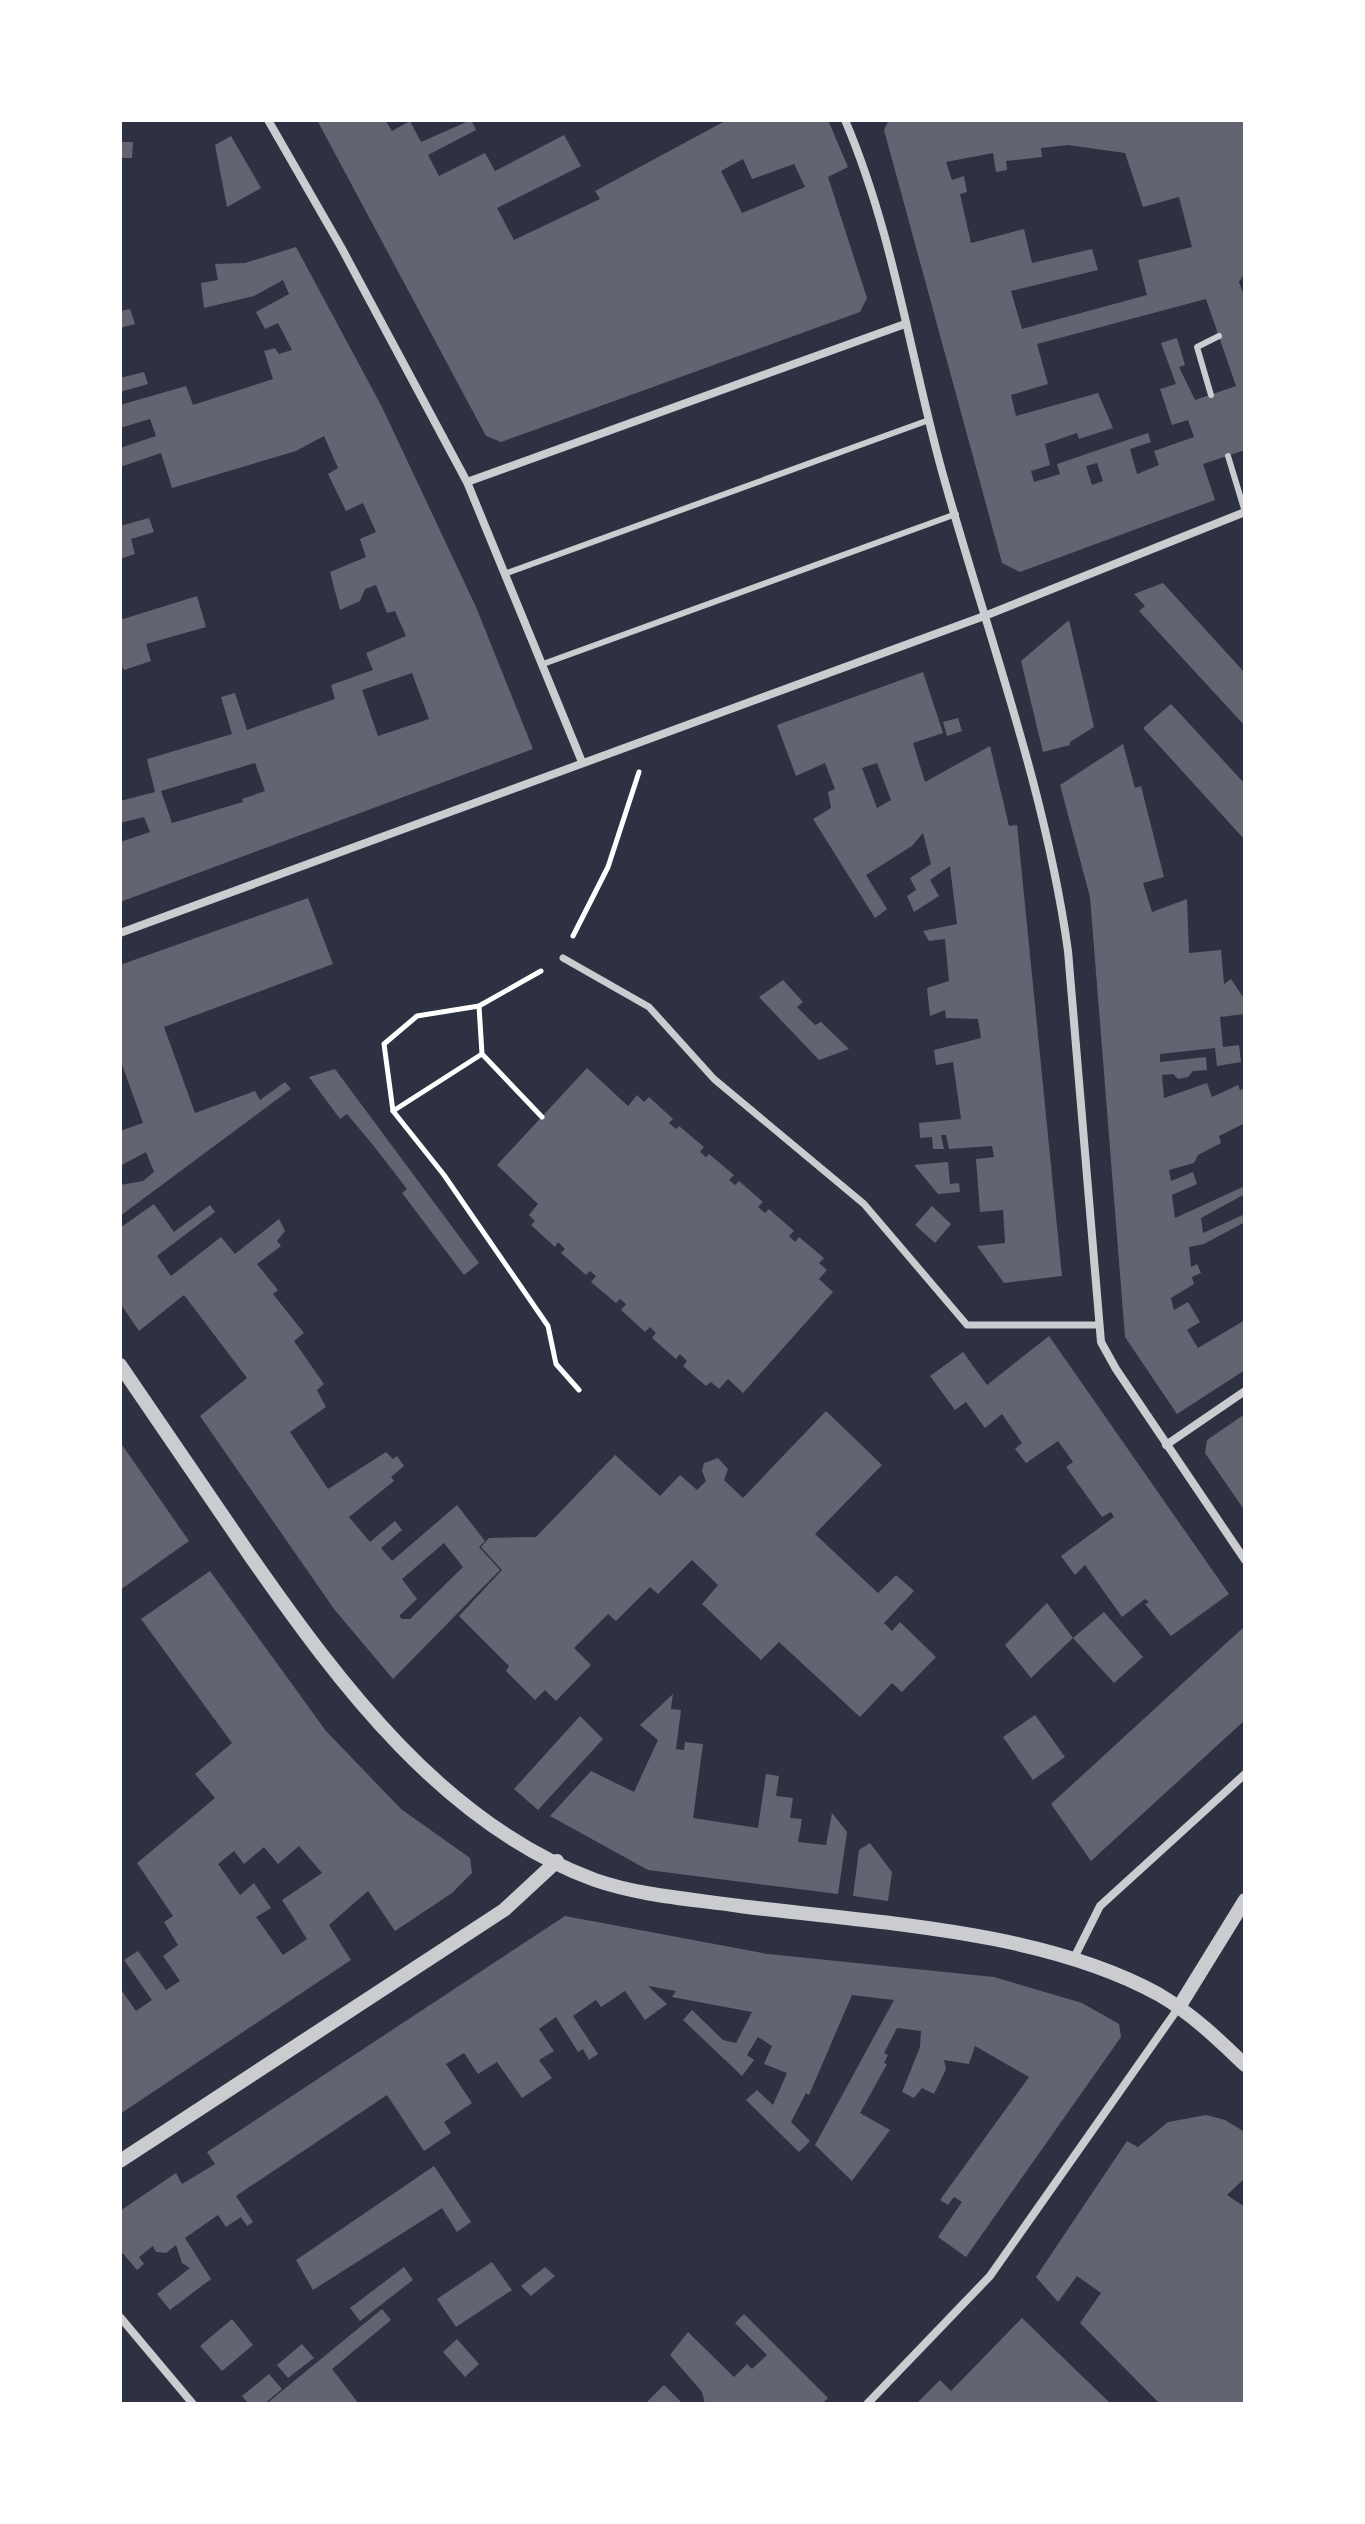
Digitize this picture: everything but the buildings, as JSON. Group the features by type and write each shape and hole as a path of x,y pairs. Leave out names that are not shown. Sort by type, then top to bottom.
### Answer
{"street":[{"path":"268,120 354,270 467,482 507,573 582,762"},
{"path":"845,120 879,207 929,420 987,615 1054,870 1065,927 1098,1325 1109,1358 1245,1560"},
{"path":"467,482 905,324"},
{"path":"120,933 987,615 1245,512"},
{"path":"563,958 649,1007 714,1079 864,1204 967,1325 1098,1325"},
{"path":"120,1365 324,1661 364,1709 442,1784 503,1830 592,1879 647,1893 983,1938 1073,1960 1132,1982 1179,2007 1245,2065"},
{"path":"1166,1445 1245,1391"},
{"path":"1073,1960 1100,1906 1245,1774"},
{"path":"120,2161 504,1910 557,1861"},
{"path":"867,2404 990,2276 1179,2007 1245,1900"},
{"path":"120,2317 193,2404"}],"lane":[{"path":"1211,395 1197,347 1219,336"},
{"path":"507,573 929,420"},
{"path":"1228,456 1245,512"},
{"path":"543,664 956,514"}],"path":[{"path":"579,1390 556,1364 548,1326 444,1175 393,1111 384,1044 417,1016 479,1006 563,958 608,867 639,775 634,743"},
{"path":"479,1006 482,1054 542,1117"},
{"path":"393,1111 482,1054"}]}
